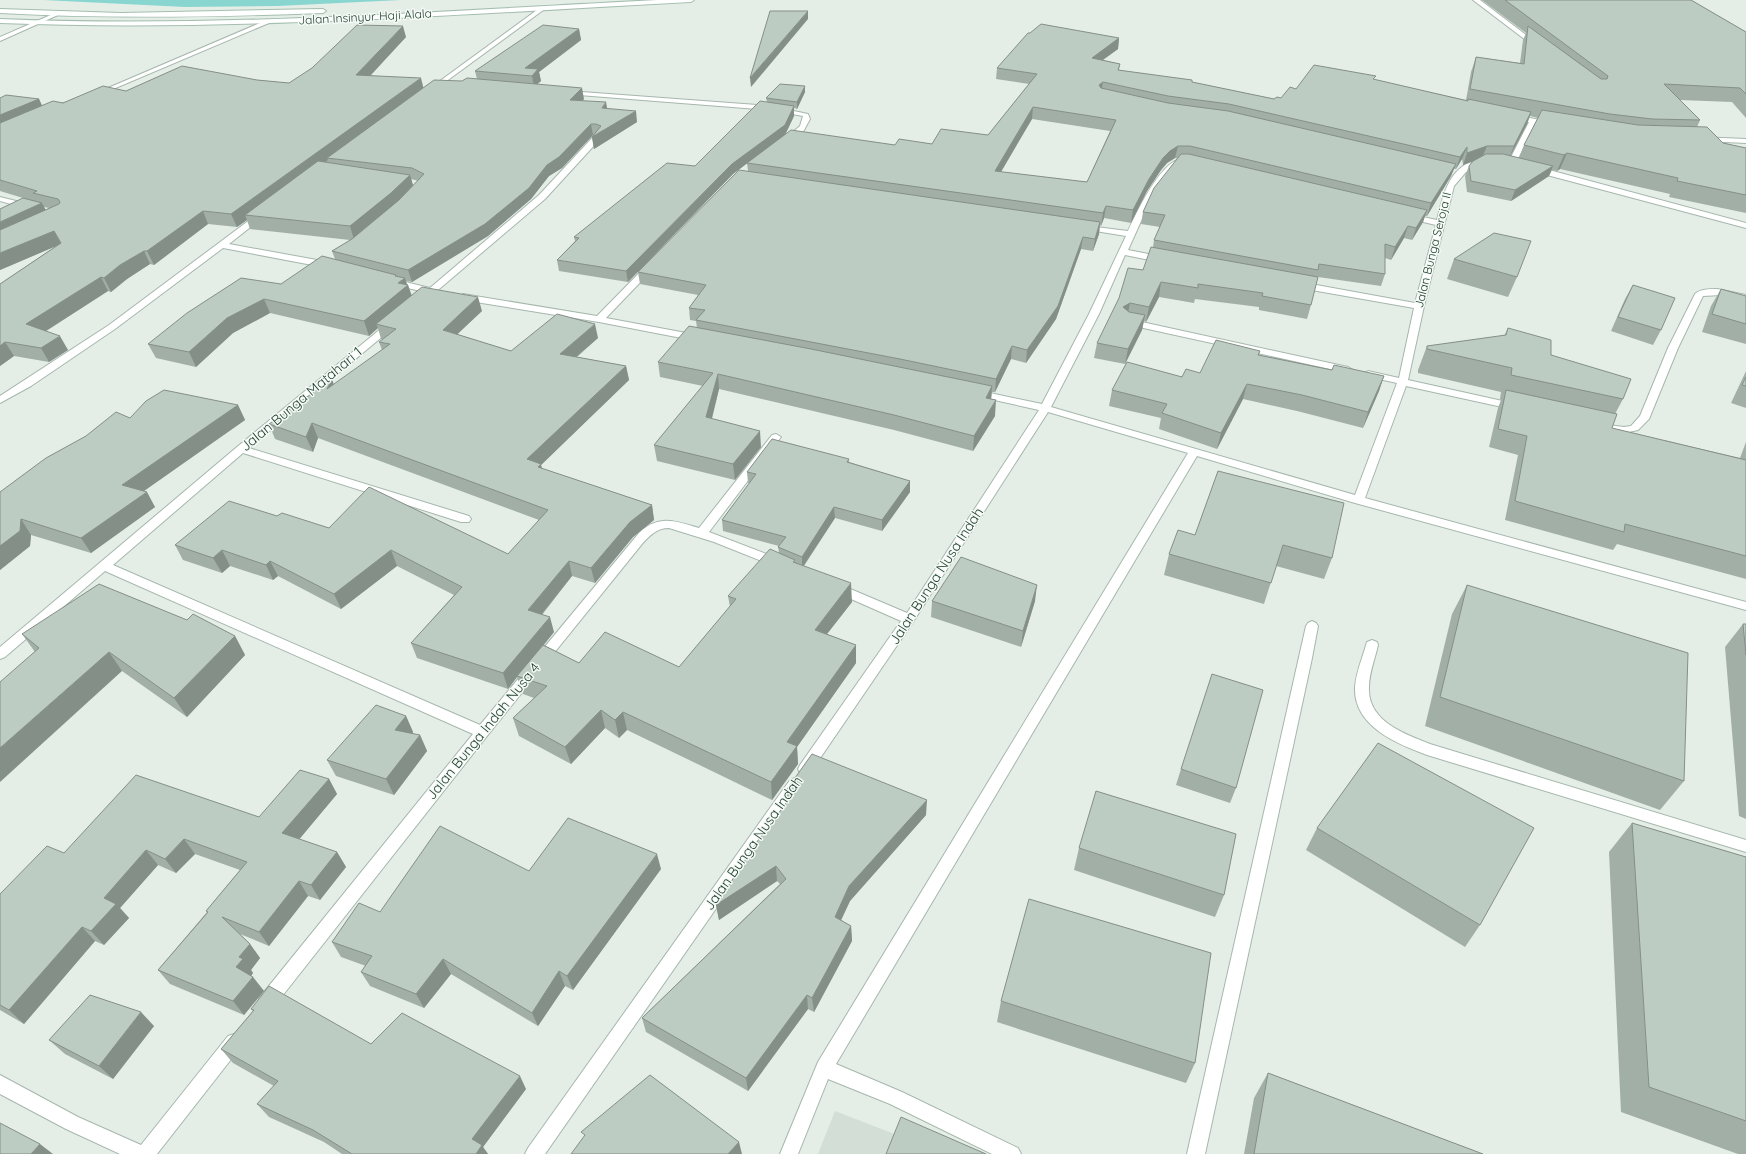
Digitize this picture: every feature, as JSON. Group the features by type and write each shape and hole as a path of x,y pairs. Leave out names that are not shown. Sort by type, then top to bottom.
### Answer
{"street":[{"name":"Jalan Insinyur Haji Alala","path":"0,21 39,23 158,24 267,22 691,0"},
{"path":"1476,0 1543,51"},
{"path":"423,96 543,8"},
{"name":"Jalan Insinyur Haji Alala","path":"0,11 55,14 193,15 332,11"},
{"name":"Jalan Insinyur Haji Alala","path":"39,23 55,14"},
{"path":"87,98 267,22"},
{"path":"0,39 39,23"},
{"path":"442,82 457,84"},
{"path":"558,93 770,108 806,115 805,124 801,129 779,146"},
{"path":"1504,115 1560,126"},
{"path":"1533,121 1516,164 1746,226"},
{"path":"419,302 542,197 597,138"},
{"path":"1692,139 1746,141"},
{"name":"Jalan Bunga Seroja II","path":"1359,500 1403,381 1419,306 1450,186 1456,173 1474,162 1488,160"},
{"name":"Jalan Bunga Nusa Indah","path":"534,1154 910,619 1045,408 1094,314 1147,199 1171,166 1180,162 1195,164"},
{"path":"0,198 35,209"},
{"path":"0,400 27,384 112,327 271,208"},
{"path":"1402,214 1440,223"},
{"path":"1078,226 1131,234"},
{"path":"222,245 311,261 332,263"},
{"path":"1122,252 1175,262"},
{"path":"599,319 654,262"},
{"path":"386,280 431,292 599,319 709,341"},
{"path":"1293,284 1419,306"},
{"path":"1591,424 1624,430 1634,428 1645,417 1673,348 1699,294 1707,291 1716,291 1746,298"},
{"name":"Jalan Bunga Matahari 1","path":"0,654 241,449 401,317"},
{"path":"1127,322 1403,381 1525,409"},
{"path":"968,391 1045,408 1359,500 1746,606"},
{"path":"701,534 776,437"},
{"path":"241,449 465,519"},
{"path":"789,1154 824,1068 1195,451"},
{"name":"Jalan Bunga Indah Nusa 4","path":"259,1011 482,732 638,541 649,530 660,524 665,524 739,547 789,568"},
{"path":"105,566 482,732"},
{"path":"824,583 910,619"},
{"path":"1196,1154 1303,673 1312,626"},
{"path":"1372,645 1362,690 1366,707 1375,721 1394,736 1435,751 1746,846"},
{"path":"145,1154 244,1030"},
{"path":"824,1068 896,1098 1012,1154"},
{"path":"0,1084 72,1123 142,1154"}],"shaded area":[{"path":"835,1111 946,1154 818,1154"}],"water":[{"path":"43,0 401,0 278,6 185,7"}],"building":[{"path":"1505,0 1691,0 1746,32 1746,94 1740,88 1664,84 1700,120 1652,119 1610,114 1470,89 1476,57 1524,64 1528,26 1601,79 1607,79 1608,76"},
{"path":"770,11 808,11 750,78"},
{"path":"1041,24 1119,38 1092,58 1120,64 1118,70 1192,80 1192,82 1274,99 1277,97 1281,98 1290,87 1296,89 1314,65 1376,76 1373,79 1468,101 1468,99 1531,112 1514,146 1487,146 1467,153 1467,147 1460,157 1229,104 1168,96 1103,82 1099,85 1101,88 1168,103 1228,111 1456,164 1431,203 1190,146 1178,146 1163,158 1149,179 1133,210 1106,206 1103,213 747,163 791,130 895,145 899,139 932,144 941,129 988,135 1037,74 997,68 1028,33","holes":["1033,107 1116,120 1087,182 995,171"]},
{"path":"357,25 403,26 356,75 421,78 231,214 203,211 147,251 144,251 120,265 104,278 101,277 26,324 60,336 41,348 5,342 0,346 0,284 61,243 54,231 0,253 0,230 59,204 60,202 58,199 33,193 37,191 0,180 0,123 53,101 63,103 103,86 126,91 182,66 257,80 289,83 312,68"},
{"path":"543,25 579,29 525,68 538,69 532,76 475,71"},
{"path":"467,78 582,88 570,100 606,102 602,108 636,111 592,137 601,126 591,124 559,157 547,165 529,188 485,224 408,270 332,251 352,239 399,200 424,174 412,168 327,158 434,80 462,81"},
{"path":"780,84 805,86 797,102 766,98"},
{"path":"6,95 39,99 0,115 0,98"},
{"path":"760,101 794,106 785,125 732,164 626,271 557,260 579,238 574,237 667,163 695,166"},
{"path":"1542,110 1638,125 1707,127 1723,143 1746,148 1746,195 1677,181 1678,178 1567,153 1564,155 1524,145"},
{"path":"1181,154 1189,154 1427,210 1416,228 1408,226 1395,247 1385,244 1385,274 1319,264 1318,270 1154,240 1165,215 1143,212 1154,188"},
{"path":"1486,154 1503,154 1553,166 1515,190 1471,181 1469,166 1473,161"},
{"path":"318,161 410,175 391,193 350,226 245,215"},
{"path":"739,170 1100,222 1095,239 1083,237 1058,306 1027,350 1012,346 996,379 696,320 705,310 689,308 706,285 638,272"},
{"path":"23,198 42,203 0,222 0,209"},
{"path":"1494,233 1531,241 1517,277 1454,259"},
{"path":"1151,247 1318,277 1311,305 1262,296 1263,293 1198,284 1198,288 1161,282 1149,307 1130,303 1123,307 1129,312 1145,315 1128,349 1097,343 1119,298 1128,268 1143,270"},
{"path":"322,256 405,278 398,283 408,285 364,321 264,299 227,318 189,352 148,344 187,313 241,278 281,284"},
{"path":"1633,285 1675,298 1661,330 1618,317"},
{"path":"422,287 478,297 443,330 511,351 557,314 595,324 560,354 626,366 527,459 541,464 538,467 652,505 630,522 591,568 569,561 528,610 550,617 503,673 411,643 462,587 391,550 334,594 270,561 266,565 222,550 213,558 175,545 229,501 277,516 282,513 329,528 369,487 508,554 548,510 312,423 306,437 269,424 332,379 327,389 390,344 379,342 396,329 376,324"},
{"path":"1721,289 1746,296 1746,324 1712,314"},
{"path":"689,326 992,386 986,398 996,400 974,436 894,415 718,374 706,417 760,431 733,464 654,445 713,373 658,362"},
{"path":"1508,328 1551,340 1551,355 1631,379 1623,399 1511,375 1512,368 1427,349 1427,346 1506,335"},
{"path":"1216,340 1260,351 1258,355 1332,370 1334,365 1384,376 1368,412 1302,395 1247,384 1221,433 1162,413 1167,404 1112,390 1127,362 1182,377 1186,369 1200,373"},
{"path":"1746,377 1746,386 1742,385"},
{"path":"164,390 238,405 122,485 147,492 81,538 21,519 20,531 0,546 0,492 46,458 86,436 116,412 130,418 146,401"},
{"path":"1506,390 1617,414 1612,428 1746,460 1746,556 1625,524 1624,532 1515,501 1527,436 1498,429"},
{"path":"772,439 849,459 847,462 910,481 882,520 834,507 802,557 778,547 786,537 722,520 756,474 747,472"},
{"path":"1218,471 1344,503 1332,558 1283,545 1271,583 1169,554 1178,530 1195,535"},
{"path":"770,549 795,560 793,562 851,583 815,630 856,645 787,742 797,746 771,782 623,712 615,720 601,710 565,747 513,718 547,686 517,676 543,645 579,663 605,632 679,667 736,599 728,596"},
{"path":"961,557 1037,585 1023,631 932,601"},
{"path":"99,584 187,620 193,614 235,636 174,698 109,652 0,748 0,682 39,648 22,634"},
{"path":"1467,585 1688,653 1684,781 1440,697"},
{"path":"1743,624 1746,624 1746,655"},
{"path":"1212,674 1263,690 1236,788 1181,769"},
{"path":"376,705 406,716 395,730 420,735 386,779 327,760"},
{"path":"1378,743 1534,828 1480,925 1317,828"},
{"path":"812,754 927,800 849,886 835,917 851,926 812,998 807,995 746,1078 642,1018 786,879 776,866 716,905 756,843 792,795 785,792"},
{"path":"300,770 329,779 282,833 337,852 311,885 299,881 259,932 222,917 250,944 239,957 243,959 236,967 253,977 233,1001 158,970 208,912 206,911 247,862 184,839 165,859 146,850 104,898 116,904 91,931 82,927 9,1010 0,1005 0,894 47,846 64,853 136,775 259,817"},
{"path":"1096,791 1236,834 1224,895 1079,848"},
{"path":"568,818 657,854 567,976 559,971 532,1013 443,959 416,994 361,972 372,956 332,942 359,903 380,912 440,826 529,871"},
{"path":"1632,823 1746,857 1746,1121 1649,1087"},
{"path":"1029,899 1211,953 1195,1063 1001,1001"},
{"path":"269,986 371,1044 402,1013 520,1076 472,1139 482,1145 476,1154 352,1154 313,1130 257,1104 278,1081 221,1049 254,1010 251,1009"},
{"path":"90,995 141,1012 99,1066 49,1040"},
{"path":"1268,1073 1483,1154 1254,1154"},
{"path":"650,1075 739,1142 728,1154 571,1154 585,1135 581,1132"},
{"path":"901,1117 986,1154 886,1154"},
{"path":"0,1123 40,1144 31,1154 0,1154"}]}
